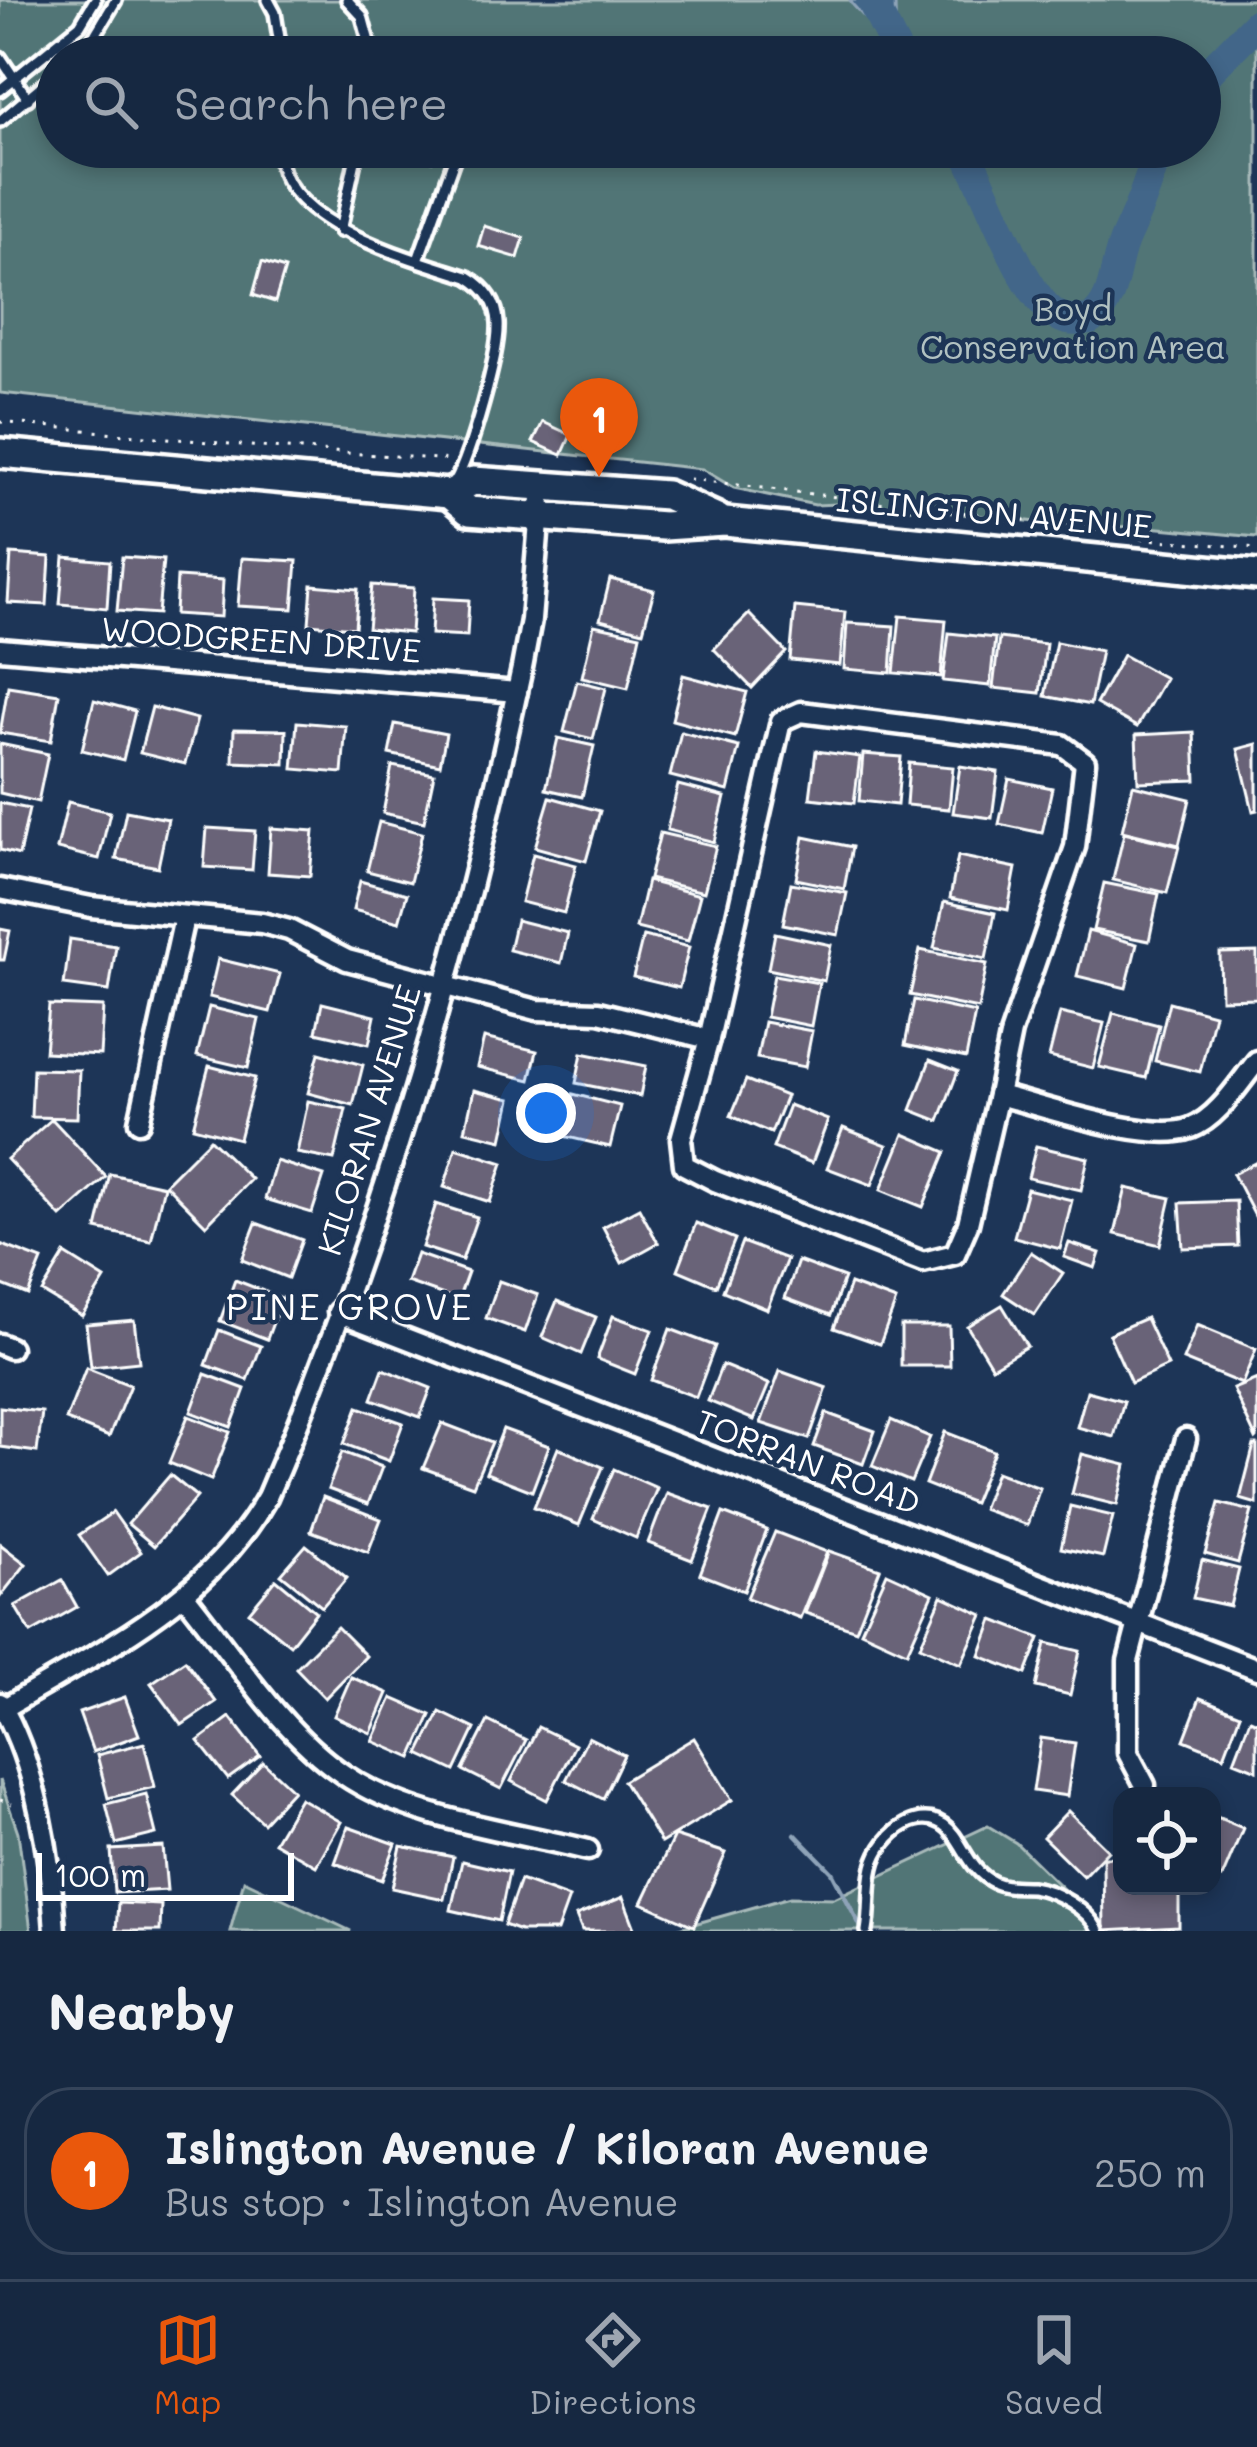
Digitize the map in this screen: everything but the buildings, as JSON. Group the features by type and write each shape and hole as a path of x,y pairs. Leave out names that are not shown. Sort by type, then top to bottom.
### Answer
{"main road":[{"name":"ISLINGTON AVENUE","path":"0,453 449,494 472,481 666,496 725,522"},
{"name":"ISLINGTON AVENUE","path":"449,494 469,511 663,526 725,522 1257,575"}],"street":[{"name":"KILORAN AVENUE","path":"2,1706 186,1597 232,1550 267,1497 406,1120 444,983 517,692 531,620 542,485"},
{"name":"WOODGREEN DRIVE","path":"0,650 517,692"},
{"path":"801,712 1062,745 1084,762 1075,847 1011,1032 998,1095 968,1223 955,1254 923,1262 684,1165 682,1138 781,721 801,712"},
{"path":"0,889 91,907 262,923 289,930 347,960 537,1010 599,1012 709,1039"},
{"path":"139,1122 184,918"},
{"path":"998,1095 1158,1135 1193,1128 1221,1106 1257,1061"},
{"name":"TORRAN ROAD","path":"338,1312 1257,1669"},
{"path":"1145,1785 1128,1753 1128,1661 1186,1439"},
{"path":"186,1597 281,1715 345,1776 432,1812 587,1850"},
{"path":"2,1706 20,1741 52,1866 55,1931"}],"lane":[{"path":"67,36 80,25 95,0"},
{"path":"94,36 116,0"},
{"path":"268,0 279,36"},
{"path":"347,0 362,16 367,36"},
{"path":"0,56 28,99"},
{"path":"0,90 36,61"},
{"path":"0,122 36,92"},
{"path":"282,168 299,197 340,231 468,277 494,301 499,325 466,461 449,494"},
{"path":"340,231 354,168"},
{"path":"418,260 451,168"},
{"path":"867,1931 873,1864 909,1819 925,1818 939,1821 952,1832 969,1862 987,1880 1004,1887 1037,1888 1075,1906 1093,1919 1098,1931"}],"path":[{"path":"0,422 466,461"},
{"path":"679,479 712,479 1006,517 1133,538 1257,548"},
{"path":"0,1800 12,1804"}],"green space":[{"name":"Boyd Conservation Area","path":"0,0 1257,0 1257,537 1074,526 860,503 815,505 734,488 702,469 0,393"},
{"path":"0,1780 18,1832 31,1931 0,1931"},
{"path":"988,1826 1016,1843 1106,1931 669,1931 790,1897 834,1898"},
{"path":"244,1880 351,1931 230,1931"}],"water":[{"path":"850,0 895,0 896,36 882,36"}],"waterway":[{"path":"871,0 889,36"},
{"path":"1221,60 1257,23"},
{"path":"973,168 1033,290 1047,308 1076,321 1090,320 1105,302 1152,168"},
{"path":"795,1834 832,1872 863,1931"}],"place":[{"name":"Islington Avenue / Kiloran Avenue","path":"599,477"}],"district":[{"name":"PINE GROVE","path":"350,1307"}]}
